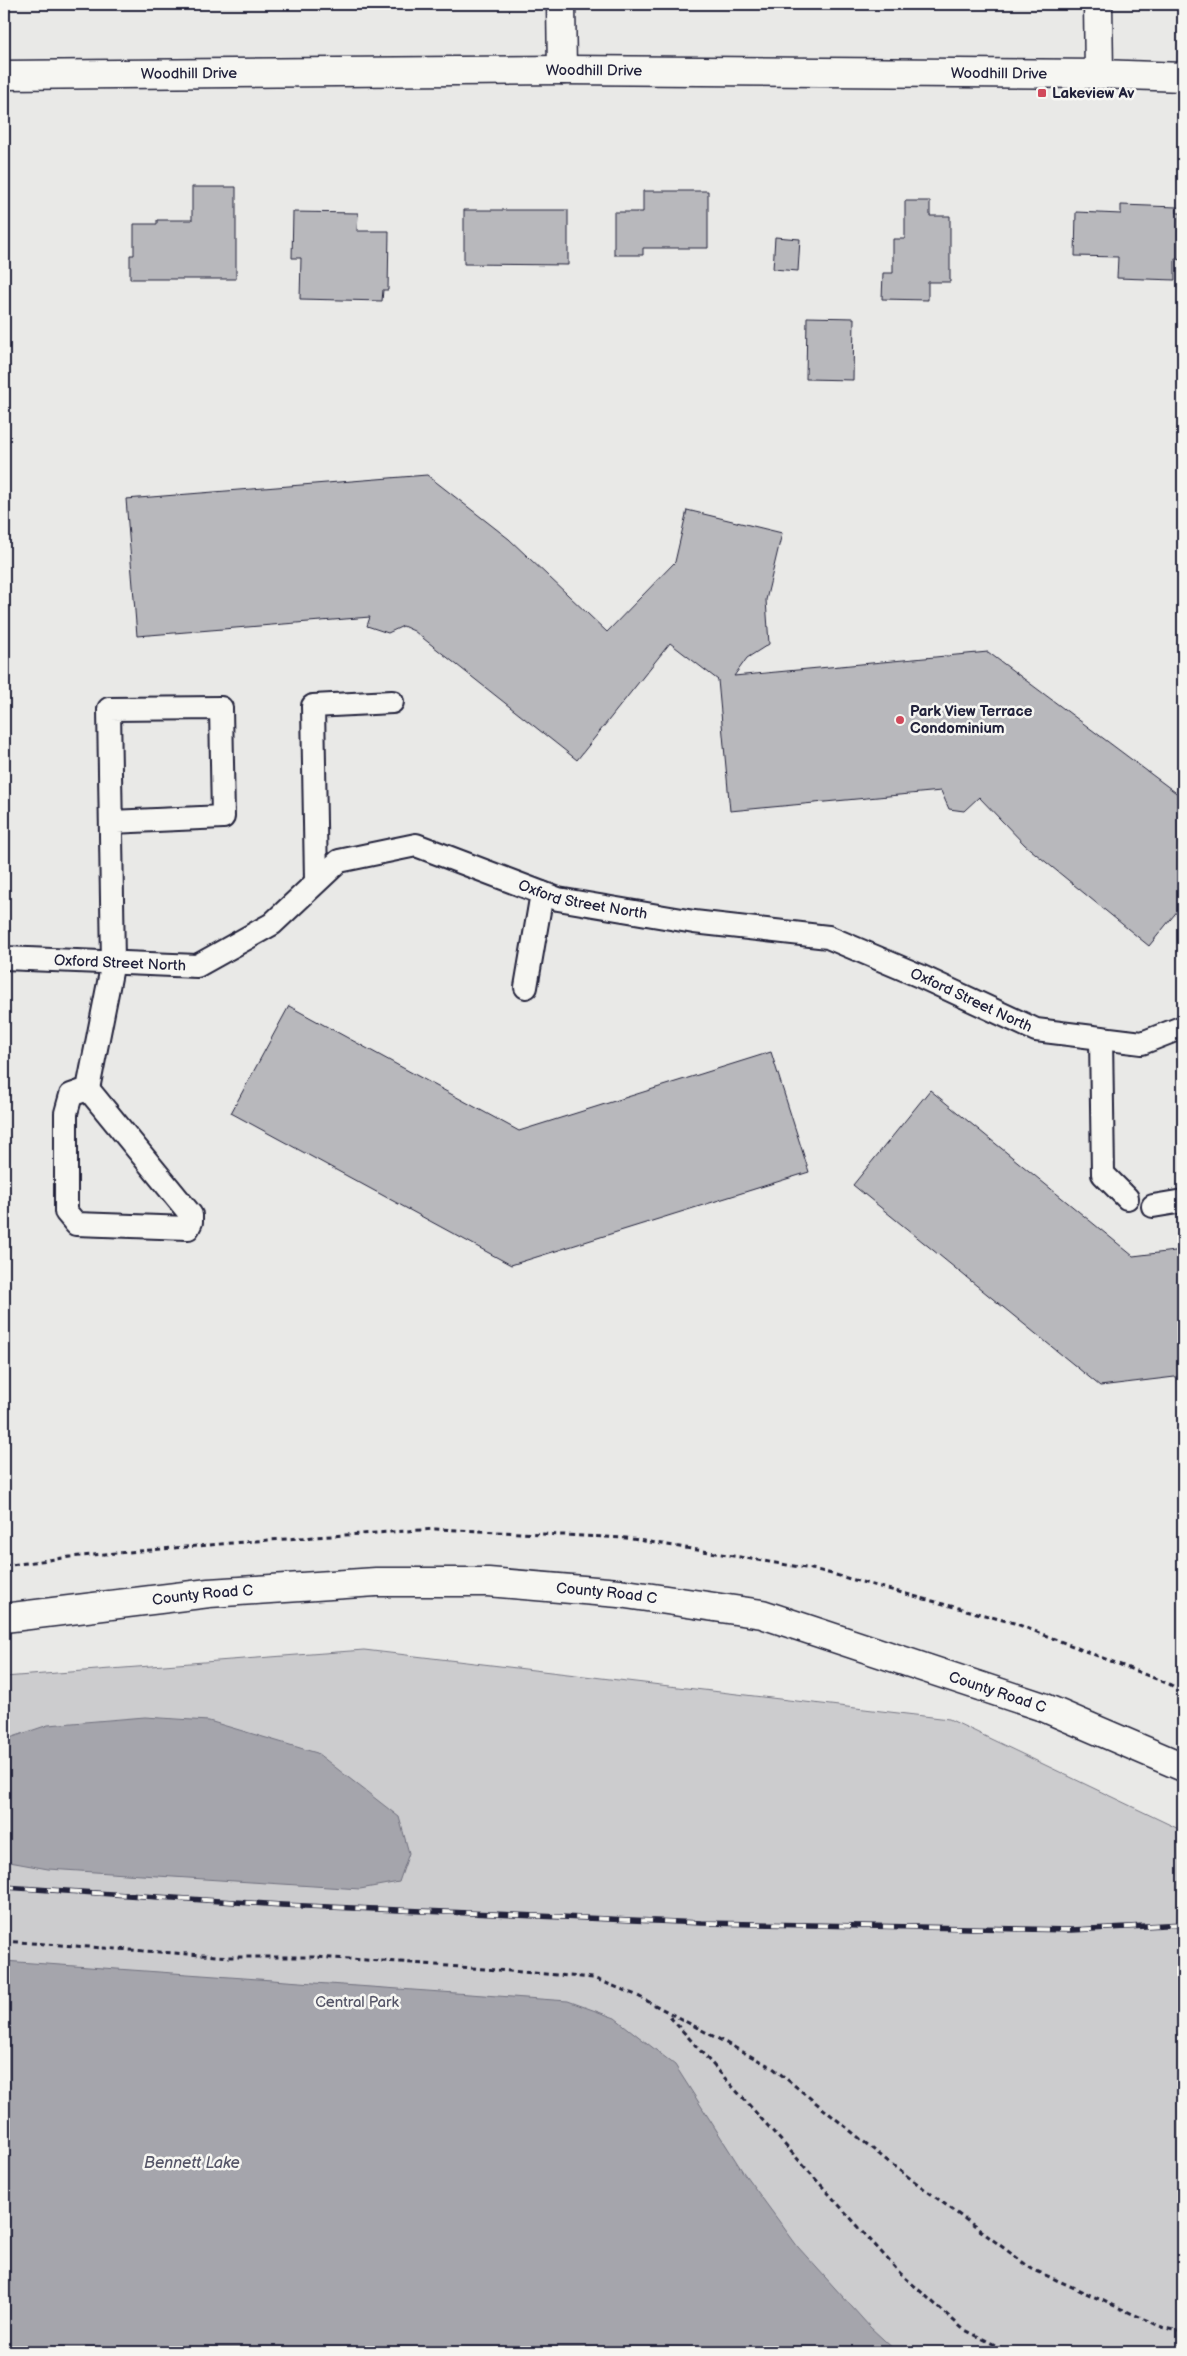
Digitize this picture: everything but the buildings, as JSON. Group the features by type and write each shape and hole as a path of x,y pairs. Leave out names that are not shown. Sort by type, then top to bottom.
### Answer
{"street":[{"path":"562,4 562,70"},
{"path":"1098,4 1099,74"},
{"name":"Woodhill Drive","path":"4,74 562,70 1099,74 1183,77"},
{"name":"County Road C","path":"4,1618 209,1593 376,1582 488,1582 618,1593 762,1614 1043,1707 1183,1767"}],"lane":[{"path":"316,881 313,706 392,702"},
{"path":"88,1089 113,962 109,709 221,708 224,817 111,822"},
{"name":"Oxford Street North","path":"4,958 198,966 272,924 339,861 416,845 558,899 694,922 828,938 920,976 1036,1030 1142,1043 1183,1027"},
{"path":"526,986 542,893"},
{"path":"1101,1038 1103,1174 1127,1198"},
{"path":"88,1089 191,1215 191,1222 188,1228 76,1224 66,1212 66,1113 71,1095 88,1089"},
{"path":"1153,1206 1183,1202"}],"path":[{"path":"4,1941 230,1957 314,1957 400,1962 593,1978 636,1995 668,2014 773,2068 895,2167 1032,2269 1162,2327 1183,2332"},
{"path":"668,2014 900,2273 963,2330 1009,2352"}],"green space":[{"name":"Central Park","path":"364,1650 949,1719 1183,1831 1183,2352 4,2352 4,1677"}],"water":[{"path":"145,1717 209,1721 317,1753 399,1817 409,1853 399,1882 360,1889 48,1869 4,1861 4,1740 48,1725"},
{"name":"Bennett Lake","path":"4,1961 568,2001 615,2018 675,2065 743,2172 798,2247 870,2327 897,2352 4,2352"}],"railway":[{"path":"4,1887 282,1905 702,1923 1072,1930 1183,1924"}],"place":[{"name":"Lakeview Av","path":"1042,93"},
{"name":"Park View Terrace Condominium","path":"900,720"}]}
